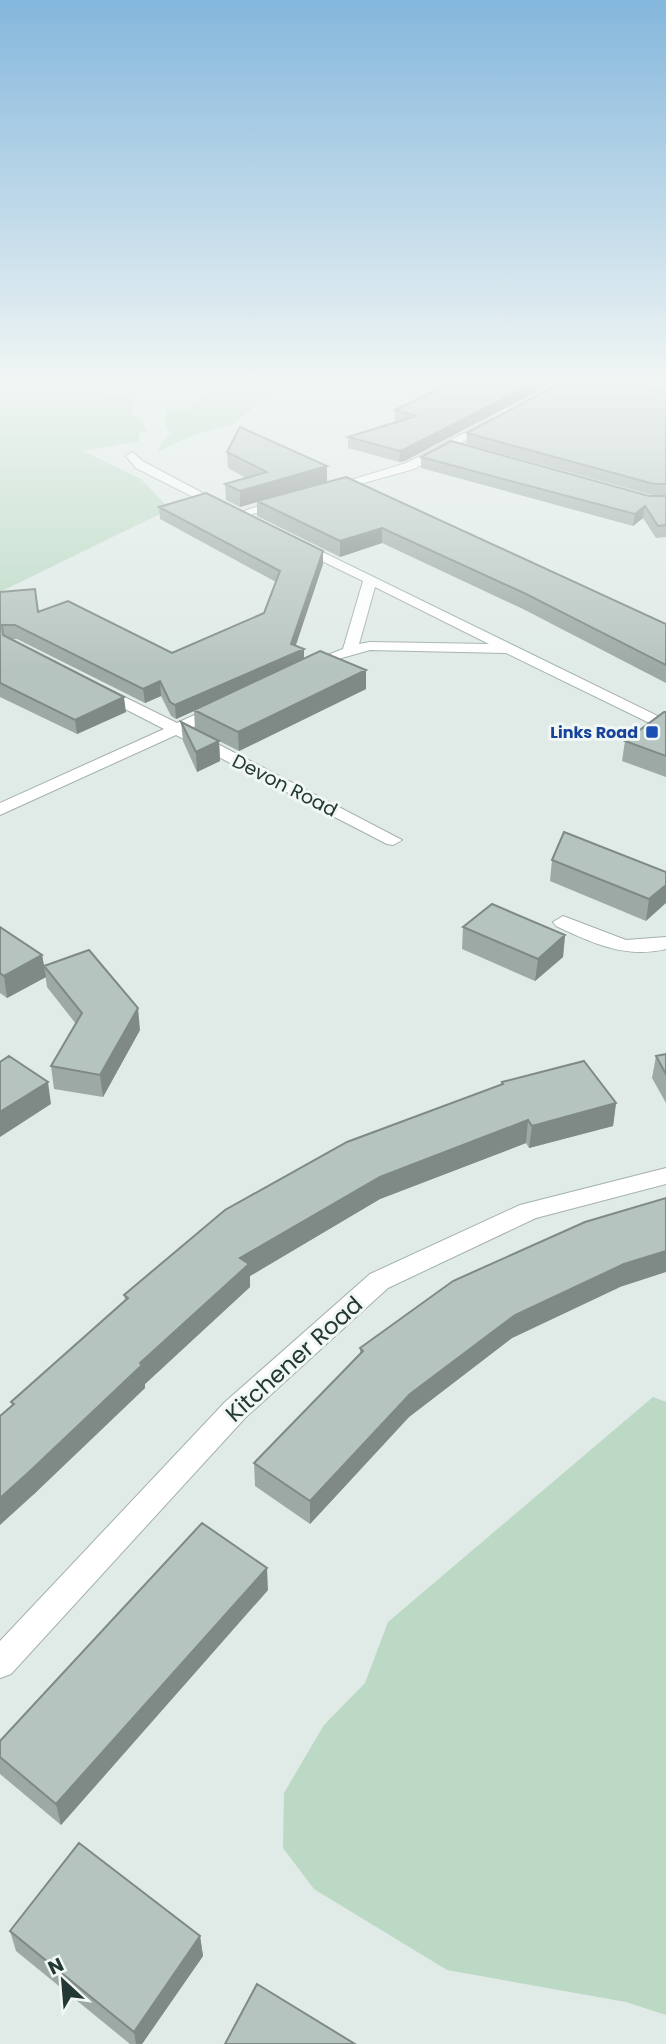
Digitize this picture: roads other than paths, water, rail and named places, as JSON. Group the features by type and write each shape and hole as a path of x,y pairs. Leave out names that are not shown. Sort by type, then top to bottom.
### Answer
{"street":[{"path":"167,479 262,527"},
{"path":"317,492 362,479"},
{"path":"238,515 291,500"},
{"path":"286,538 666,726"},
{"path":"351,650 370,580"},
{"path":"297,673 351,650 386,645 508,649"},
{"name":"Devon Road","path":"82,681 393,840"},
{"path":"0,810 237,701"},
{"path":"563,922 627,948 648,949 666,943"},
{"name":"Kitchener Road","path":"0,1663 235,1410 379,1281 529,1211 666,1176"}],"place":[{"name":"Links Road","path":"652,732"}]}
